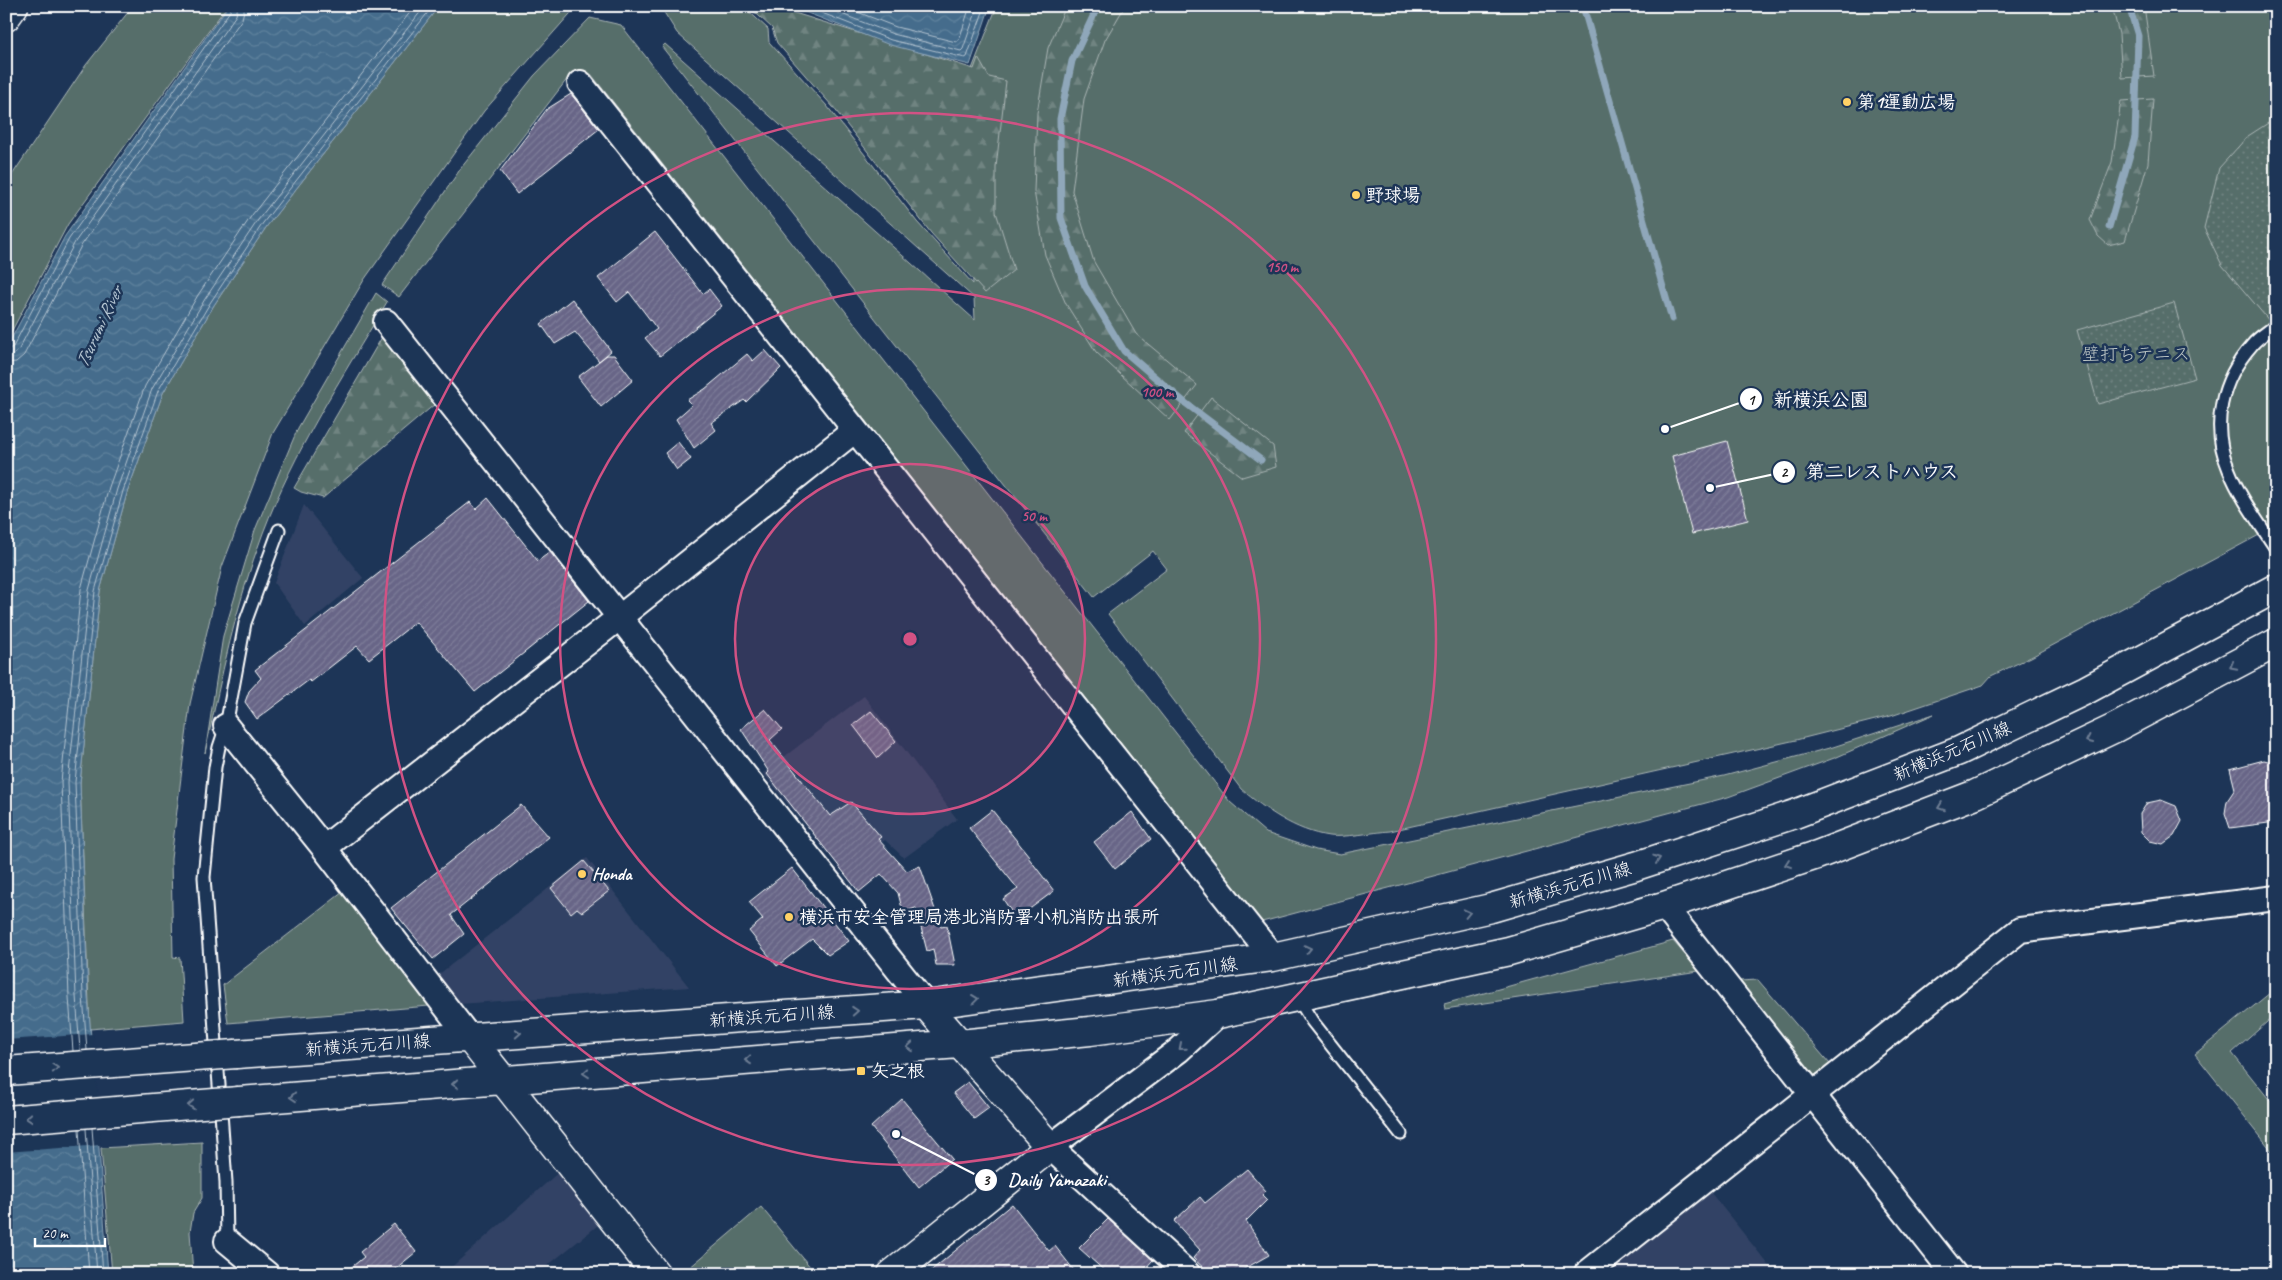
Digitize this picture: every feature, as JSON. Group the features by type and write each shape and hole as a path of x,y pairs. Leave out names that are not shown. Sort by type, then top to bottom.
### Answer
{"main road":[{"path":"6,17 14,6"},
{"name":"新横浜元石川線","path":"6,1071 926,1005 1273,957 1491,908 1636,866 1795,814 1959,751 2086,690 2276,588"},
{"path":"6,1120 959,1044 1090,1031 1218,1014 1509,950 1664,906 1817,855 1976,794 2115,728 2276,642"},
{"path":"892,1274 1050,1147 926,1005"},
{"path":"469,1037 656,1274"}],"street":[{"path":"580,83 1273,957"},
{"path":"386,322 926,1005"},
{"path":"324,848 620,617 855,430"},
{"path":"226,726 324,848 469,1037"},
{"path":"1586,1274 2020,930 2276,898"},
{"path":"1664,906 1954,1274"},
{"path":"1188,1274 1050,1147 1178,1050 1218,1014"},
{"path":"228,1241 267,1274"}],"lane":[{"path":"2276,325 2253,343 2240,360 2224,392 2220,411 2223,452 2229,470 2243,497 2276,549"},
{"path":"228,1241 226,1182 204,890 215,767 219,747 226,726 246,624 279,530"},
{"path":"1296,997 1312,1021 1401,1134"}],"shaded area":[{"path":"304,505 363,578 305,626 274,583"},
{"path":"864,696 957,819 904,858 885,840 843,872 763,773"},
{"path":"587,858 689,987 459,1004 438,975"},
{"path":"561,1170 602,1222 537,1274 448,1274 446,1272"},
{"path":"1711,1193 1776,1274 1619,1274 1614,1268"}],"green space":[{"path":"133,6 227,6 68,224 6,342 6,184 86,65"},
{"path":"439,6 577,6 484,111 364,280 273,433 222,567 190,704 171,859 173,957 180,958 184,1021 90,1029 80,783 100,591 127,493 163,393 214,305 267,226"},
{"path":"660,6 743,6 768,29 769,42 827,106 917,222 973,284 962,94 997,6 2276,6 2276,526 2031,657 1991,676 1983,685 1891,716 1796,740 1390,831 1343,836 1329,836 1316,833 1282,818 1241,789 1108,614 1167,569 1153,551 1094,597 662,47 665,44 975,320 974,298 677,33"},
{"path":"748,6 781,6 785,10 974,69 978,58 989,77 1006,81 996,167 996,212 1014,270 985,293 931,233 833,107 777,43 772,28"},
{"path":"1066,6 1125,6 1105,40 1084,99 1072,191 1094,262 1136,334 1197,385 1170,420 1096,352 1066,304 1045,255 1034,191 1037,113 1048,48"},
{"path":"2112,6 2144,6 2154,76 2122,78 2119,34"},
{"path":"590,18 621,25 1230,802 1266,833 1316,850 1340,854 1724,776 1833,747 1934,714 1837,757 1728,797 1262,922 591,74 568,78 399,297 382,285 461,168 534,76"},
{"path":"2153,99 2148,163 2125,241 2108,245 2098,236 2090,220 2112,162 2121,101"},
{"path":"2276,118 2276,329 2222,265 2204,228 2219,168 2248,136"},
{"path":"376,293 387,302 336,386 304,444 275,503 263,533 237,614 205,753 223,636 255,530 298,428"},
{"name":"壁打ちテニス","path":"2174,303 2195,378 2098,404 2077,330"},
{"path":"382,337 435,404 323,498 301,492 294,488"},
{"path":"1211,397 1273,446 1276,467 1242,477 1184,433"},
{"path":"343,892 429,1006 228,1023 223,985"},
{"path":"1673,941 1699,971 1445,1009 1444,1004"},
{"path":"1758,980 1830,1064 1812,1077 1739,981"},
{"path":"2276,988 2276,1014 2232,1053 2276,1108 2276,1156 2195,1054"},
{"path":"202,1142 202,1198 193,1213 190,1232 193,1274 112,1274 101,1148"},
{"path":"761,1207 816,1274 682,1274"}],"water":[{"name":"Tsurumi River","path":"228,6 439,6 267,226 214,305 163,393 127,493 100,591 80,783 88,996 108,1274 6,1274 6,349 65,236"},
{"path":"990,6 970,65 890,45 792,7"}],"pier":[{"path":"93,1034 101,1145 6,1152 6,1040"}],"building":[{"path":"571,94 599,129 517,194 500,171 547,109"},
{"path":"655,232 703,294 709,289 722,306 660,356 645,338 657,329 629,292 617,302 598,278"},
{"path":"572,299 611,351 599,361 575,332 555,344 541,324"},
{"path":"765,350 781,368 746,402 744,400 711,423 716,430 694,448 676,419 692,405 687,400 705,389 747,354 753,361"},
{"path":"607,355 614,355 633,380 601,407 578,377"},
{"path":"1727,441 1748,520 1692,534 1672,456"},
{"path":"678,442 691,459 677,470 665,453"},
{"path":"488,498 538,561 550,552 589,601 475,692 416,622 369,659 357,646 311,682 309,680 257,719 245,702 249,691 261,678 255,670 470,502 476,509"},
{"path":"765,709 782,729 770,740 830,816 851,802 881,837 878,839 907,871 920,866 941,927 947,926 955,965 936,965 933,949 927,951 916,908 903,912 898,893 881,874 859,892 767,774 769,772 741,729"},
{"path":"871,711 896,741 878,758 853,725"},
{"path":"2264,760 2276,763 2276,822 2230,828 2225,813 2227,801 2235,789 2230,769"},
{"path":"2161,800 2176,806 2182,821 2174,836 2163,844 2150,841 2141,832 2140,814 2147,803"},
{"path":"521,805 549,837 451,915 464,934 433,959 391,908"},
{"path":"992,810 1054,891 1016,919 1003,899 1018,889 969,828"},
{"path":"1132,812 1151,839 1115,869 1094,842"},
{"name":"Honda","path":"584,861 609,891 582,912 577,908 571,913 551,888"},
{"path":"792,868 849,941 828,955 812,939 777,966 749,931 763,919 749,902"},
{"path":"968,1082 989,1108 974,1119 953,1093"},
{"path":"902,1099 952,1159 919,1187 871,1127"},
{"path":"1247,1169 1266,1191 1262,1195 1267,1200 1246,1221 1269,1255 1235,1274 1210,1274 1193,1258 1200,1250 1174,1221 1200,1197 1205,1203"},
{"path":"1012,1204 1049,1251 1055,1246 1077,1274 927,1274"},
{"path":"1108,1219 1153,1260 1140,1274 1108,1274 1079,1248"},
{"path":"394,1224 416,1252 389,1274 343,1274 364,1257 360,1252"}],"waterway":[{"path":"1098,6 1072,61 1060,119 1061,218 1085,286 1124,351 1184,402 1261,460"},
{"path":"1583,6 1672,319"},
{"path":"2109,227 2135,137 2138,36 2129,6"}],"place":[{"name":"第1運動広場","path":"1847,102"},
{"name":"野球場","path":"1356,195"},
{"name":"新横浜公園","path":"1665,429"},
{"name":"第二レストハウス","path":"1710,488"},
{"name":"Honda","path":"582,874"},
{"name":"横浜市安全管理局港北消防署小机消防出張所","path":"789,917"},
{"name":"矢之根","path":"861,1071"},
{"name":"Daily Yamazaki","path":"896,1134"}]}
